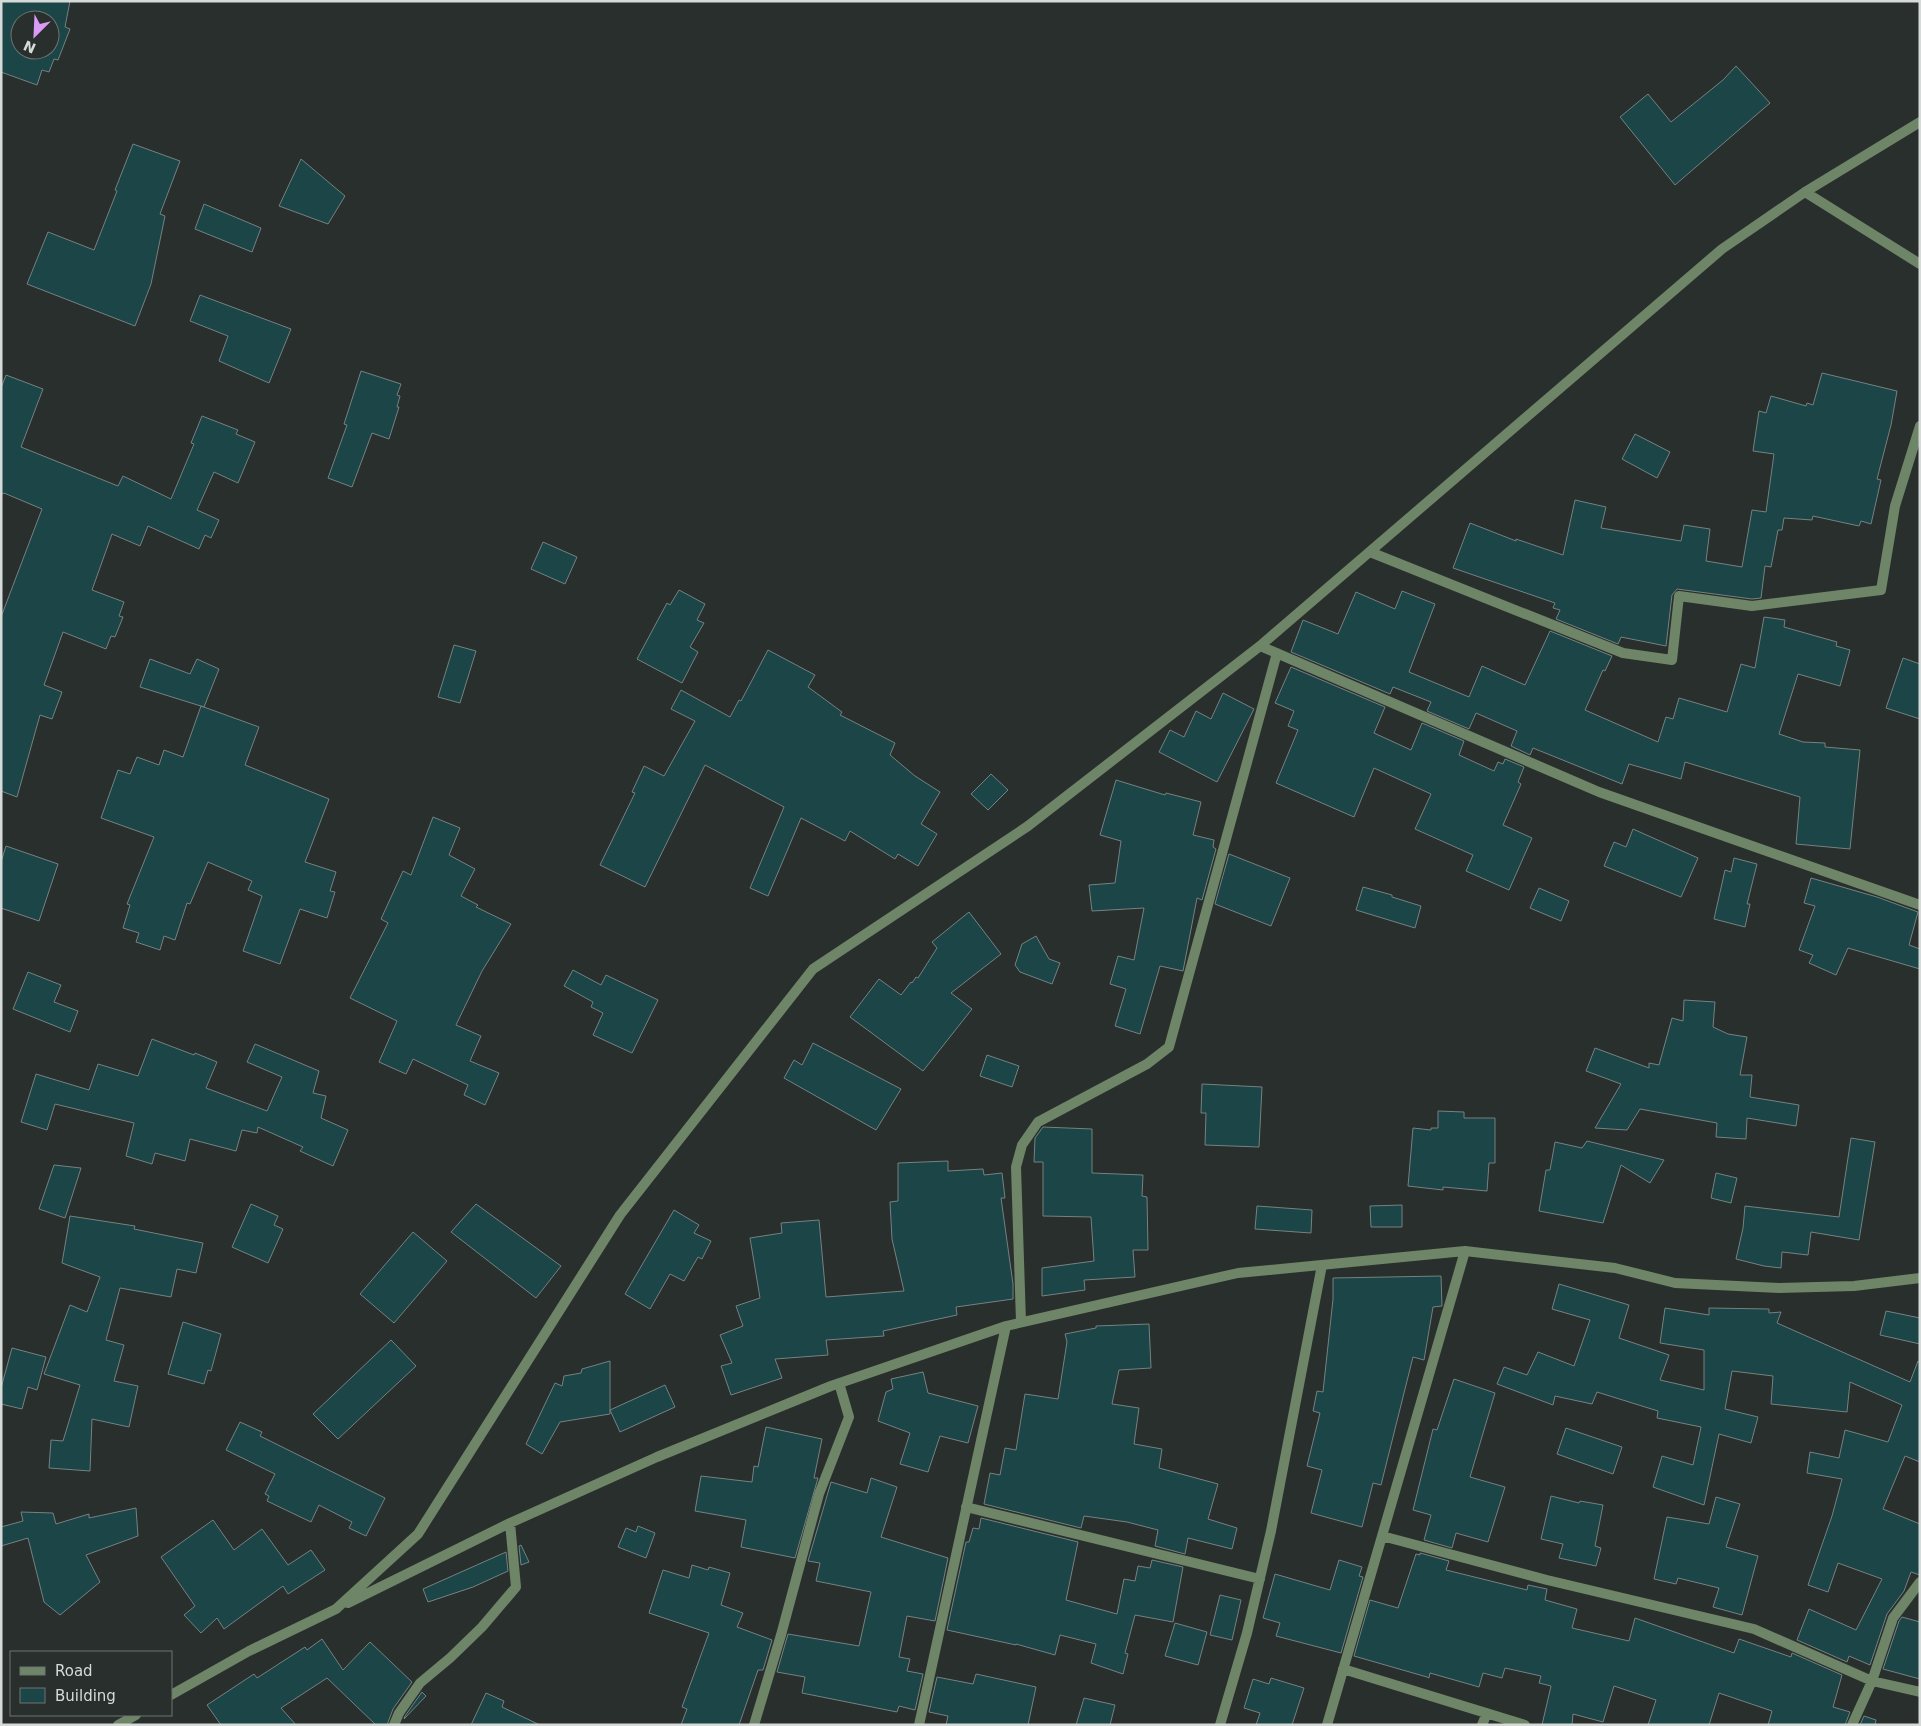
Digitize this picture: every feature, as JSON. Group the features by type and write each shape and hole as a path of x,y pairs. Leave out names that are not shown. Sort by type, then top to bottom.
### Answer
{"street":[{"path":"336,1609 418,1534 620,1215 812,969 1028,826 1260,646 1722,249 1804,192 1920,122"},
{"path":"1804,192 1920,264"},
{"path":"1370,552 1623,653 1672,660 1679,596 1752,606 1881,590 1895,506 1920,426"},
{"path":"1260,646 1599,792 1920,905"},
{"path":"1021,1322 1016,1167 1022,1145 1038,1122 1147,1064 1170,1047 1277,653"},
{"path":"172,1694 249,1651 510,1523 657,1457 840,1383 1021,1322 1238,1273 1466,1251 1615,1268 1674,1283 1798,1287 1854,1286 1920,1278"},
{"path":"1327,1725 1466,1251"},
{"path":"1220,1725 1247,1633 1271,1531 1322,1264"},
{"path":"919,1725 1006,1326"},
{"path":"754,1725 782,1636 819,1494 849,1417 840,1383"},
{"path":"966,1507 1260,1579"},
{"path":"394,1725 398,1713 420,1683 450,1658 475,1633 516,1587 510,1523"},
{"path":"1382,1536 1546,1580 1754,1630 1872,1681 1920,1692"},
{"path":"1852,1725 1872,1681 1893,1618 1920,1582"},
{"path":"1343,1669 1525,1725"},
{"path":"1482,1725 1487,1713"},
{"path":"118,1725 134,1716"}],"building":[{"path":"1,1 70,1 65,27 70,29 60,55 60,10 10,10 10,60 54,60 49,72 42,70 37,85 1,72"},
{"path":"1736,66 1770,103 1675,185 1620,117 1648,94 1671,122 1723,80"},
{"path":"133,144 180,161 160,214 165,216 151,284 135,326 27,284 48,232 94,250"},
{"path":"301,159 345,196 328,224 279,206"},
{"path":"204,204 261,228 252,252 195,229"},
{"path":"200,295 291,329 269,383 219,361 228,336 190,321"},
{"path":"361,371 401,384 397,395 400,396 397,407 399,407 389,439 372,433 352,487 328,478 347,425 344,424"},
{"path":"1822,373 1897,391 1891,425 1877,479 1881,480 1871,524 1861,521 1859,526 1813,516 1812,520 1784,518 1782,530 1778,530 1771,567 1765,566 1761,598 1752,599 1677,589 1672,595 1666,646 1621,637 1618,644 1556,619 1560,610 1553,608 1555,603 1453,568 1470,523 1516,541 1516,539 1563,555 1575,500 1606,507 1601,528 1681,541 1684,525 1710,529 1706,561 1742,567 1752,510 1766,512 1774,454 1753,451 1759,411 1766,413 1771,396 1806,406 1807,403 1813,405"},
{"path":"6,375 43,389 21,447 118,486 123,476 171,499 194,444 191,443 202,416 238,430 236,434 255,442 238,483 214,472 197,510 219,520 211,538 205,535 199,549 148,526 140,546 112,534 92,590 124,602 119,616 123,617 115,637 111,636 106,649 63,632 44,685 62,692 52,719 40,715 17,797 1,791 1,617 42,509 4,493 1,495 1,388"},
{"path":"1635,434 1670,452 1657,478 1622,459"},
{"path":"543,542 577,557 565,584 531,569"},
{"path":"679,590 705,604 697,620 704,623 690,647 698,652 682,683 637,659 667,603 670,605"},
{"path":"1402,591 1435,604 1409,672 1469,697 1482,666 1525,685 1550,631 1612,656 1605,671 1603,670 1585,710 1658,742 1666,717 1673,719 1679,698 1727,712 1741,664 1755,668 1764,617 1785,620 1784,627 1837,642 1836,646 1850,650 1840,686 1798,674 1779,734 1803,742 1825,743 1825,747 1860,750 1850,849 1796,844 1800,797 1685,762 1681,779 1629,764 1622,784 1533,748 1530,755 1511,746 1517,731 1476,713 1469,729 1427,711 1431,702 1393,687 1390,694 1291,652 1303,620 1338,634 1356,592 1395,609"},
{"path":"454,645 476,651 460,703 438,697"},
{"path":"768,650 815,675 808,687 842,712 840,715 895,743 890,755 915,776 940,792 921,824 937,834 918,866 898,854 895,859 850,831 845,841 801,818 768,896 750,888 784,807 705,765 645,887 600,865 635,793 632,792 644,766 664,776 695,721 671,709 681,690 730,717 739,700 741,701"},
{"path":"1903,658 1920,664 1920,719 1886,708"},
{"path":"150,659 190,674 197,659 219,669 204,707 140,687"},
{"path":"1291,667 1385,707 1374,733 1411,750 1422,723 1464,741 1459,755 1494,771 1498,762 1503,764 1505,759 1524,767 1518,782 1521,784 1503,825 1532,838 1509,890 1466,871 1473,855 1415,829 1431,794 1374,768 1354,817 1276,783 1298,730 1288,726 1294,711 1275,703"},
{"path":"1223,693 1254,709 1217,782 1159,752 1170,730 1184,737 1196,711 1211,719"},
{"path":"201,706 259,727 245,765 329,799 305,862 336,872 330,891 335,892 327,918 300,909 280,964 243,951 262,896 248,890 252,881 208,862 190,904 187,903 175,940 164,936 160,950 136,942 139,933 123,928 130,905 127,904 154,837 101,818 118,770 130,774 137,757 159,765 164,750 183,757"},
{"path":"991,774 1008,790 988,810 971,794"},
{"path":"1116,780 1165,795 1166,793 1201,802 1193,835 1214,840 1213,847 1216,849 1202,900 1197,898 1183,971 1160,966 1140,1034 1115,1026 1126,989 1110,984 1118,956 1134,960 1144,908 1092,911 1089,885 1115,883 1121,841 1100,835"},
{"path":"433,817 460,828 449,855 475,869 461,896 478,905 476,907 511,924 482,971 456,1025 481,1036 470,1061 499,1073 485,1105 464,1095 468,1085 413,1059 406,1074 379,1062 397,1021 350,998 388,923 381,919 403,871 411,875"},
{"path":"1633,829 1698,858 1681,897 1604,866 1614,842 1626,847"},
{"path":"6,846 58,864 39,921 1,908 1,862"},
{"path":"1229,854 1290,878 1271,926 1215,904"},
{"path":"1734,858 1757,864 1747,904 1750,904 1745,927 1714,919 1725,870 1731,872"},
{"path":"1811,878 1877,897 1918,912 1909,945 1920,949 1920,969 1848,948 1836,975 1809,963 1813,955 1799,950 1815,906 1804,903"},
{"path":"1363,887 1421,906 1415,928 1356,910"},
{"path":"1539,888 1569,901 1561,921 1530,908"},
{"path":"969,912 1001,954 951,993 972,1009 923,1071 850,1017 879,979 901,995 916,977 918,978 937,948 932,942"},
{"path":"1036,936 1049,959 1060,963 1052,984 1020,972 1015,965 1022,944"},
{"path":"573,970 601,985 606,975 658,1000 632,1053 593,1035 603,1013 591,1007 593,1002 564,986"},
{"path":"28,972 61,985 54,1002 78,1011 70,1032 13,1009"},
{"path":"1684,1000 1715,1002 1713,1027 1728,1034 1747,1037 1740,1075 1752,1075 1750,1097 1799,1105 1796,1126 1747,1118 1746,1139 1716,1137 1717,1123 1640,1109 1627,1130 1595,1128 1621,1084 1586,1071 1595,1048 1649,1068 1649,1063 1659,1065 1672,1018 1683,1021"},
{"path":"152,1039 217,1062 206,1088 267,1111 282,1077 247,1062 255,1044 319,1071 313,1093 326,1096 321,1118 348,1130 333,1166 300,1151 303,1147 258,1127 257,1133 242,1130 236,1151 190,1139 185,1161 155,1153 152,1164 126,1156 134,1123 55,1104 47,1130 21,1122 36,1074 89,1090 98,1064 138,1076"},
{"path":"813,1043 901,1089 876,1130 784,1078 794,1060 802,1065"},
{"path":"987,1055 1019,1066 1012,1087 980,1076"},
{"path":"1202,1084 1262,1087 1259,1147 1205,1145 1206,1113 1201,1113"},
{"path":"1438,1111 1464,1112 1464,1118 1495,1118 1495,1163 1489,1163 1487,1191 1443,1187 1443,1190 1408,1186 1413,1128 1431,1130 1431,1128 1438,1128"},
{"path":"1043,1127 1092,1129 1092,1173 1143,1175 1142,1196 1147,1197 1148,1250 1133,1250 1135,1277 1084,1280 1085,1290 1042,1296 1042,1268 1094,1261 1091,1217 1043,1216 1043,1162 1034,1162 1035,1138"},
{"path":"1851,1138 1875,1142 1859,1240 1811,1232 1808,1255 1782,1252 1781,1268 1736,1259 1743,1228 1745,1206 1839,1217"},
{"path":"1587,1141 1664,1160 1650,1183 1621,1165 1603,1223 1539,1211 1546,1170 1550,1170 1555,1142 1582,1148"},
{"path":"948,1161 948,1171 983,1169 984,1175 1002,1173 1005,1198 1001,1198 1013,1284 1013,1299 956,1307 957,1315 883,1331 884,1336 826,1340 828,1355 775,1359 782,1378 731,1395 721,1366 732,1363 720,1335 743,1326 736,1306 760,1298 750,1238 782,1233 781,1223 819,1220 826,1297 904,1291 892,1239 890,1202 898,1201 898,1163"},
{"path":"54,1165 81,1168 65,1218 39,1209"},
{"path":"1716,1173 1737,1178 1731,1203 1711,1198"},
{"path":"251,1204 278,1216 274,1225 283,1229 268,1263 232,1247"},
{"path":"476,1204 561,1266 536,1298 451,1232"},
{"path":"1402,1205 1402,1227 1371,1227 1370,1206"},
{"path":"1257,1206 1312,1210 1311,1233 1255,1229"},
{"path":"674,1210 699,1225 694,1233 711,1241 702,1259 698,1257 684,1281 670,1274 650,1309 625,1294"},
{"path":"70,1216 135,1226 134,1229 203,1243 196,1273 177,1269 171,1297 120,1288 106,1340 124,1345 114,1381 138,1386 129,1427 92,1419 90,1471 49,1468 51,1440 63,1441 80,1385 44,1374 70,1305 87,1312 100,1277 62,1263"},
{"path":"413,1232 447,1261 394,1323 360,1294"},
{"path":"1441,1276 1442,1306 1433,1307 1424,1360 1413,1357 1381,1485 1373,1483 1362,1527 1311,1513 1322,1470 1307,1466 1320,1413 1313,1411 1317,1391 1323,1392 1333,1299 1333,1278"},
{"path":"1559,1284 1629,1305 1619,1338 1669,1355 1660,1380 1704,1390 1704,1350 1660,1343 1665,1308 1709,1315 1709,1308 1769,1309 1769,1313 1781,1312 1777,1323 1910,1382 1918,1361 1920,1362 1920,1462 1905,1456 1883,1509 1920,1524 1920,1575 1911,1572 1904,1591 1887,1614 1870,1665 1849,1656 1847,1662 1797,1640 1809,1609 1856,1630 1882,1579 1838,1563 1828,1592 1808,1585 1832,1516 1842,1479 1807,1473 1810,1452 1839,1458 1845,1430 1888,1442 1902,1405 1850,1382 1847,1412 1771,1404 1773,1376 1732,1371 1725,1409 1758,1417 1751,1443 1719,1434 1704,1505 1653,1487 1662,1456 1693,1465 1701,1427 1657,1418 1658,1411 1597,1392 1592,1404 1555,1396 1553,1405 1497,1384 1504,1367 1527,1375 1538,1352 1574,1366 1590,1320 1552,1309"},
{"path":"1886,1311 1920,1318 1920,1344 1880,1335"},
{"path":"183,1322 221,1334 211,1371 208,1370 204,1384 168,1374"},
{"path":"1149,1324 1151,1368 1119,1370 1112,1404 1139,1408 1134,1444 1162,1449 1159,1468 1218,1484 1208,1519 1237,1528 1232,1549 1188,1538 1185,1554 1155,1546 1158,1530 1127,1522 1084,1516 1081,1528 984,1504 990,1473 1000,1475 1005,1448 1016,1450 1025,1394 1058,1399 1067,1342 1065,1334 1096,1328 1096,1326"},
{"path":"391,1340 416,1366 338,1439 313,1414"},
{"path":"12,1348 46,1357 37,1390 28,1387 22,1409 1,1404 1,1388"},
{"path":"610,1361 610,1414 560,1422 542,1454 526,1444 555,1383 562,1386 564,1376 581,1373 582,1369"},
{"path":"923,1372 928,1393 978,1406 968,1443 940,1436 928,1472 900,1464 910,1433 878,1421 886,1392 893,1389 891,1379"},
{"path":"1454,1379 1495,1393 1470,1477 1505,1487 1488,1542 1456,1533 1452,1548 1424,1540 1431,1515 1413,1510 1433,1429 1437,1430"},
{"path":"665,1385 675,1407 620,1432 610,1410"},
{"path":"240,1422 262,1432 260,1436 385,1498 366,1536 349,1528 352,1522 319,1505 311,1522 267,1501 269,1496 265,1494 275,1474 226,1450"},
{"path":"766,1427 822,1439 814,1478 818,1478 795,1558 741,1547 746,1520 695,1511 701,1476 752,1482 754,1466 758,1467"},
{"path":"1566,1428 1622,1447 1613,1474 1557,1454"},
{"path":"871,1478 897,1487 881,1537 948,1558 935,1621 907,1616 899,1657 910,1659 907,1671 923,1674 915,1710 899,1706 897,1712 802,1693 805,1677 777,1672 788,1634 859,1646 871,1592 816,1581 820,1563 808,1561 831,1482 867,1493"},
{"path":"1551,1496 1579,1503 1580,1501 1603,1505 1595,1546 1601,1548 1596,1566 1559,1558 1563,1544 1541,1539"},
{"path":"1716,1497 1740,1504 1726,1547 1758,1556 1742,1615 1713,1607 1719,1588 1678,1578 1676,1584 1654,1579 1667,1517 1709,1524"},
{"path":"136,1508 138,1536 86,1555 100,1582 60,1615 44,1602 28,1538 1,1546 1,1527 23,1521 21,1512 53,1513 56,1524 89,1514 89,1518"},
{"path":"981,1518 1078,1542 1066,1600 1117,1614 1124,1579 1135,1581 1138,1566 1150,1568 1152,1560 1183,1567 1173,1622 1135,1615 1125,1653 1128,1654 1123,1674 1091,1663 1096,1644 1060,1635 1055,1655 1016,1644 947,1630 966,1542 969,1542 973,1528 979,1529"},
{"path":"213,1520 234,1550 262,1529 288,1565 311,1550 325,1570 288,1594 283,1586 224,1629 217,1618 201,1633 184,1615 195,1606 161,1557"},
{"path":"638,1526 655,1533 646,1558 618,1547 626,1528 636,1532"},
{"path":"521,1545 529,1562 521,1565 519,1546"},
{"path":"506,1552 508,1571 473,1587 428,1602 423,1589"},
{"path":"1420,1553 1449,1561 1446,1570 1527,1590 1528,1585 1547,1589 1545,1600 1577,1609 1572,1628 1629,1641 1635,1618 1734,1653 1739,1639 1791,1657 1792,1653 1842,1675 1833,1707 1850,1712 1845,1725 1768,1725 1772,1711 1719,1693 1709,1725 1648,1725 1656,1700 1614,1686 1603,1722 1573,1714 1572,1725 1542,1725 1551,1686 1539,1683 1541,1676 1505,1668 1502,1678 1483,1673 1479,1687 1430,1673 1429,1678 1354,1656 1370,1600 1398,1608 1416,1554 1420,1555"},
{"path":"1339,1560 1362,1567 1359,1576 1363,1577 1341,1653 1276,1636 1280,1623 1263,1618 1275,1574 1330,1590"},
{"path":"692,1565 708,1570 709,1567 730,1573 721,1605 743,1613 737,1627 772,1640 763,1670 758,1670 739,1725 681,1725 687,1709 682,1707 709,1633 649,1613 663,1570 689,1578"},
{"path":"1220,1595 1241,1600 1232,1640 1210,1635"},
{"path":"1902,1617 1920,1622 1920,1679 1883,1669"},
{"path":"1175,1623 1207,1632 1198,1665 1165,1656"},
{"path":"322,1639 343,1670 370,1642 412,1682 393,1709 387,1725 376,1725 327,1678 281,1708 296,1725 221,1725 207,1705 254,1674 257,1678 305,1647 307,1650"},
{"path":"976,1674 1036,1687 1028,1725 946,1725 948,1716 929,1712 937,1677 973,1684"},
{"path":"1271,1678 1304,1688 1292,1725 1256,1725 1260,1713 1244,1708 1253,1679 1269,1684"},
{"path":"422,1692 426,1696 404,1719 405,1716"},
{"path":"486,1693 504,1701 502,1707 540,1725 471,1725"},
{"path":"1084,1698 1115,1705 1110,1725 1076,1725"},
{"path":"1864,1716 1876,1720 1875,1725 1860,1725"}]}
